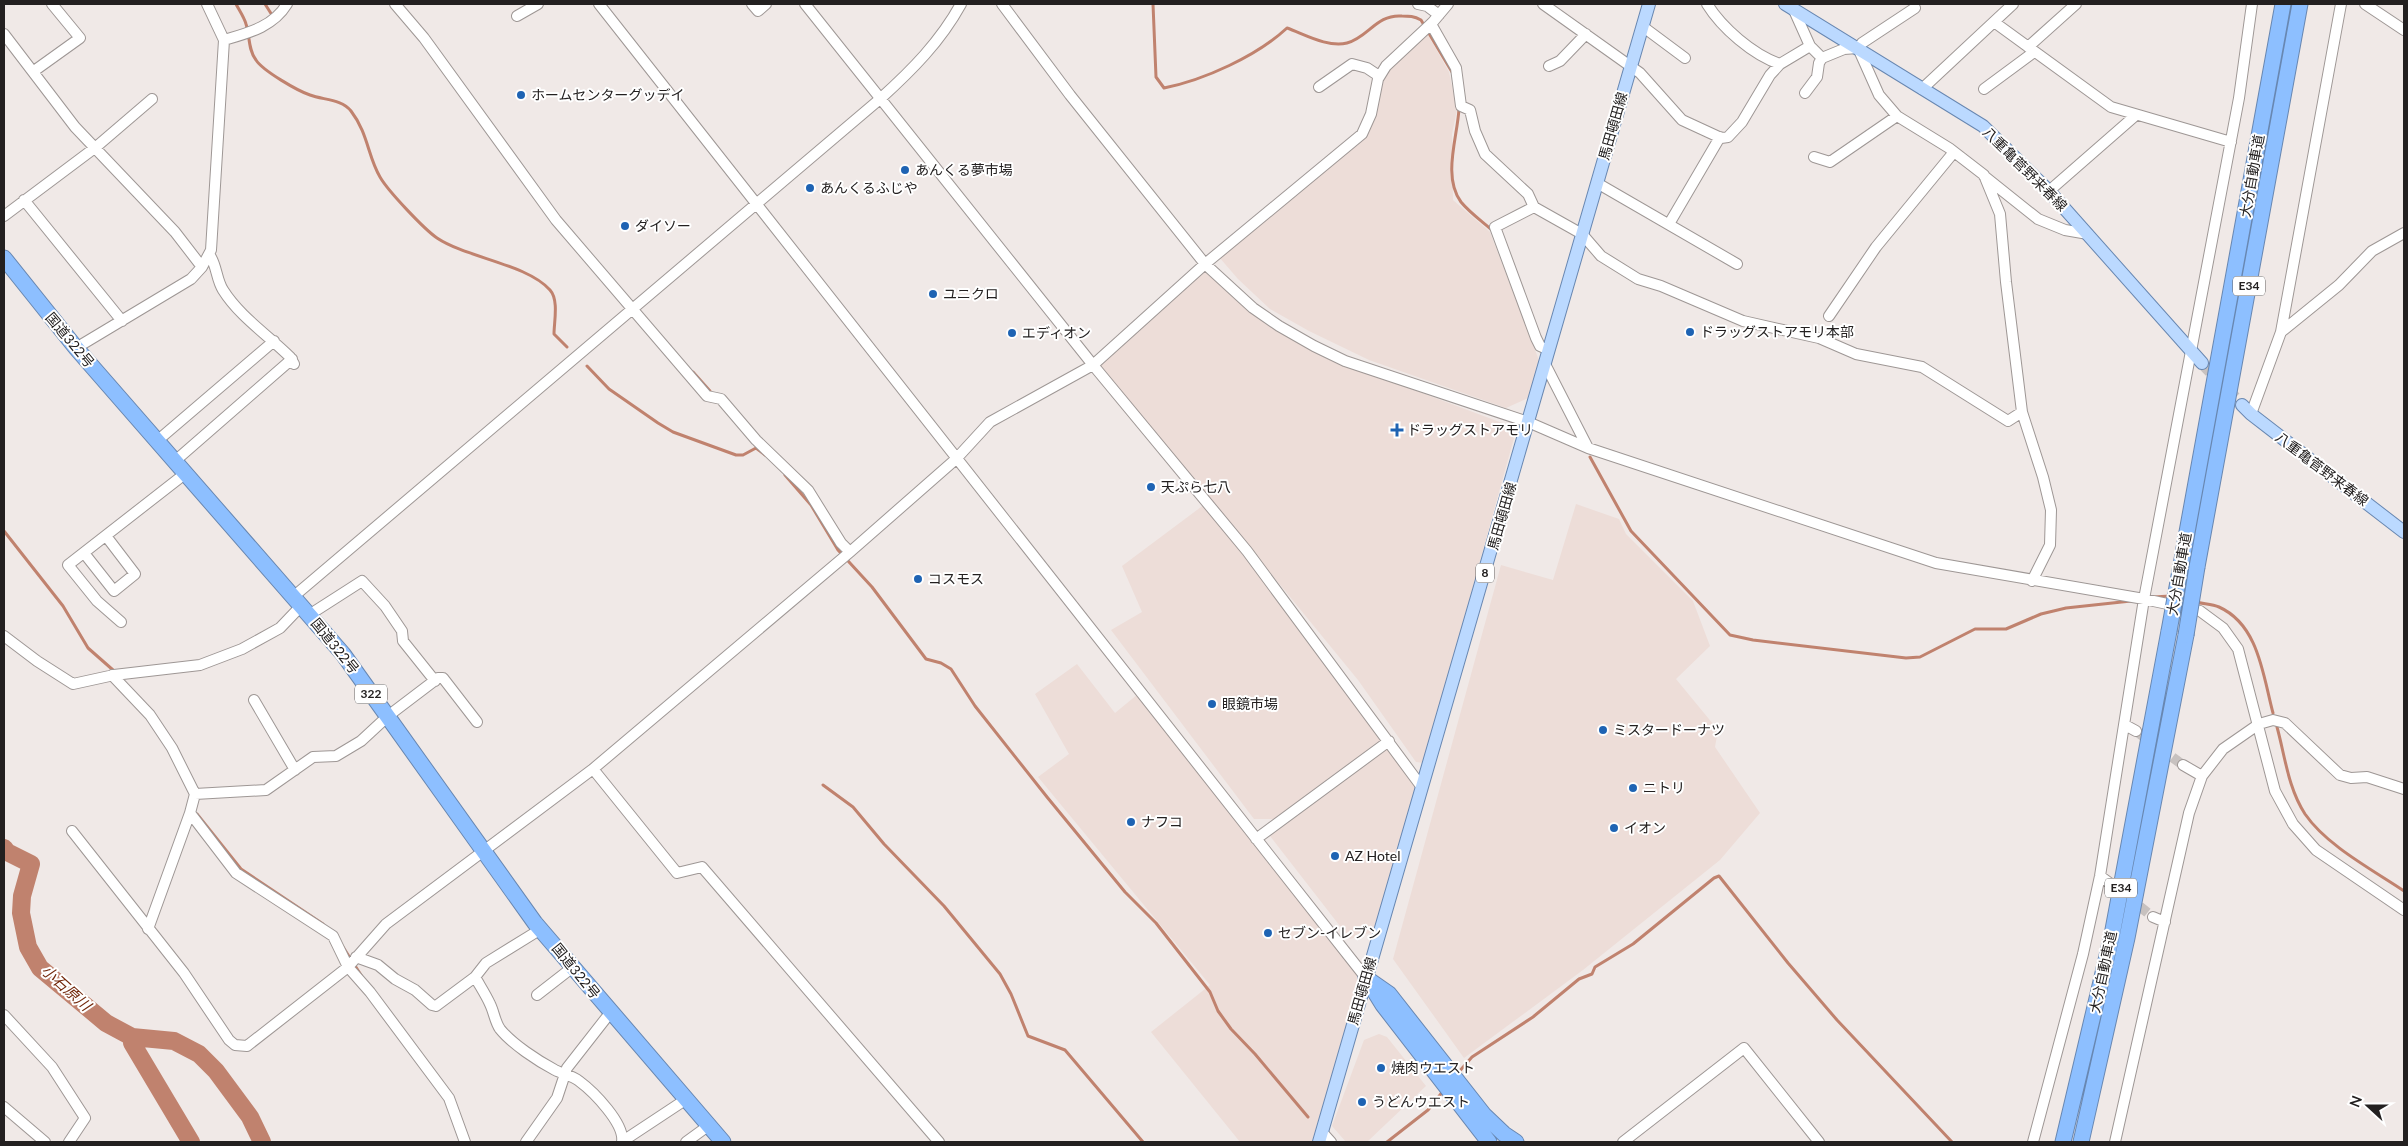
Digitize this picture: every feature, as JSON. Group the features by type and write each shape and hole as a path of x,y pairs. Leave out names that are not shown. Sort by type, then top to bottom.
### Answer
{"highway":[{"name":"大分自動車道","path":"2063,1142 2112,935 2283,4"},
{"name":"大分自動車道","path":"2080,1142 2128,938 2186,635 2300,4"},
{"name":"国道322号","path":"4,258 76,348 343,654 541,929 610,1013 722,1142"},
{"path":"1366,978 1383,1005 1489,1142"},
{"path":"1366,978 1389,994 1484,1115 1504,1134 1516,1142"},
{"path":"2056,1142 2091,1029"}],"main road":[{"name":"馬田頓田線","path":"1320,1137 1421,786 1486,572 1649,4"},
{"name":"八重亀菅野来春線","path":"1789,6 1983,126 2049,191 2202,363"},
{"name":"八重亀菅野来春線","path":"2246,410 2404,532"}],"street":[{"path":"34,71 80,38 52,4"},
{"path":"76,348 191,279 202,267 209,254 224,40 207,4"},
{"path":"224,40 247,33 280,15 287,4"},
{"path":"395,4 424,38 556,220 707,396 722,399 756,440 808,490 841,543 846,555"},
{"path":"517,16 538,4"},
{"path":"599,4 1366,978"},
{"path":"752,4 758,11 766,4"},
{"path":"805,4 1093,365 1247,551 1390,741 1421,786"},
{"path":"4,636 37,661 73,684 112,675 208,662 242,649 280,628 301,606 631,309 880,99 916,66 939,39 961,4"},
{"path":"1002,4 1070,95 1205,264 1253,308 1279,326 1314,346 1345,361 1528,422 1588,448 1936,563 2144,599 2200,611 2223,628 2238,649 2275,791 2293,824 2316,850 2404,910"},
{"path":"1418,4 1427,6 1438,15"},
{"path":"72,831 184,973 229,1040 235,1045 247,1046 352,962 386,924 484,849 593,770 956,459 990,422 1093,365 1205,264 1362,134 1371,114 1379,76 1386,66 1428,27 1448,4"},
{"path":"1543,4 1645,78 1682,120 1720,137 1728,137 1742,122 1770,76 1780,64 1810,46"},
{"path":"1707,4 1724,24 1750,48 1767,59 1780,64"},
{"path":"1922,89 2013,4"},
{"path":"1984,88 2031,49 2076,4"},
{"path":"2033,1142 2081,963 2100,876 2144,599 2230,142 2252,4"},
{"path":"2246,410 2281,332 2342,4"},
{"path":"2365,4 2404,30"},
{"path":"1789,6 1810,46 1822,58"},
{"path":"1805,93 1817,77 1819,63 1822,58 1844,50 1858,48 1862,43 1915,8"},
{"path":"1994,22 2111,107 2230,142"},
{"path":"1642,26 1685,58"},
{"path":"1428,27 1456,68 1461,106 1470,110 1475,131 1485,154 1528,194 1534,207 1582,234 1601,256 1638,279 1662,286 1743,321 1819,338 1856,354 1922,367 2008,422 2022,412"},
{"path":"4,34 75,127 176,232 202,267"},
{"path":"1549,66 1560,61 1586,34"},
{"path":"1858,48 1879,95 1897,116 1954,152 2038,219 2065,230 2088,234"},
{"path":"1319,86 1352,64 1367,68 1379,76"},
{"path":"4,216 96,147 152,99"},
{"path":"2049,191 2136,115"},
{"path":"1814,157 1830,162 1897,116"},
{"path":"1669,224 1720,137"},
{"path":"1829,316 1881,241 1954,152"},
{"path":"1984,175 2000,214 2006,282 2022,412 2051,510 2050,545 2032,581"},
{"path":"1597,183 1737,264"},
{"path":"24,200 122,321"},
{"path":"1534,207 1495,226 1536,338 1542,348 1549,350"},
{"path":"2281,332 2339,286 2372,251 2404,233"},
{"path":"175,460 293,362 274,341 244,316 230,300 222,288 214,261 209,254"},
{"path":"157,441 274,341"},
{"path":"1545,364 1588,448"},
{"path":"121,622 97,601 68,565 186,473"},
{"path":"84,553 114,591 135,574 106,536"},
{"path":"301,606 362,581 385,606 402,631 403,640 435,681"},
{"path":"112,675 154,721 172,748 197,794 148,929"},
{"path":"197,794 266,790 313,757 336,756 361,741 388,716 438,678 443,678 477,722"},
{"path":"254,700 295,770"},
{"path":"2115,1142 2189,813 2202,776 2223,749 2259,724 2273,720 2285,722 2340,775 2351,778 2367,777 2404,790"},
{"path":"2125,725 2136,731"},
{"path":"1256,839 1390,741"},
{"path":"2184,765 2202,776"},
{"path":"593,770 677,873 702,867 938,1142"},
{"path":"190,813 236,873 333,936 352,962 370,992 449,1098 465,1142"},
{"path":"2100,876 2111,884"},
{"path":"2153,917 2165,922"},
{"path":"352,962 378,965 394,979 415,990 432,1005 436,1006 474,977 486,963 541,929"},
{"path":"537,994 573,967"},
{"path":"474,977 490,1003 499,1028 522,1050 577,1080 592,1092 621,1130 622,1142 685,1100"},
{"path":"526,1142 556,1098 568,1068 610,1013"},
{"path":"4,1015 52,1067 85,1118 70,1142"},
{"path":"1623,1142 1744,1048 1819,1142"},
{"path":"4,1107 45,1142"},
{"path":"686,1142 708,1126"},
{"path":"1320,1137 1331,1142"}],"shaded area":[{"path":"1427,33 1449,72 1457,110 1452,134 1453,200 1490,232 1540,363 1528,398 1506,408 1369,360 1309,331 1270,309 1238,279 1219,257 1364,135 1380,81 1388,68"},
{"path":"1205,269 1266,324 1326,357 1505,424 1514,438 1424,763 1416,762 1358,680 1100,365"},
{"path":"1205,504 1388,739 1275,819 1254,819 1111,630 1142,612 1122,566"},
{"path":"1576,504 1619,519 1626,534 1693,601 1710,646 1676,679 1718,730 1715,747 1760,813 1720,860 1583,970 1464,1058 1393,959 1501,565 1553,580"},
{"path":"1077,664 1115,713 1138,694 1361,977 1312,1142 1240,1142 1151,1032 1210,985 1038,777 1069,754 1035,694"},
{"path":"1388,746 1418,786 1373,932 1350,939 1270,836"},
{"path":"1379,1034 1387,1037 1426,1086 1367,1142 1346,1142 1332,1126 1364,1040"}],"waterway":[{"path":"236,4 245,21 253,56 256,60 273,75 297,89 315,97 338,102 347,107 357,119 380,177 398,200 424,227 437,238 450,245 512,267 540,281 550,290 553,294 555,305 554,334 567,347"},
{"path":"265,4 272,15"},
{"path":"1153,4 1156,77 1164,88 1213,73 1261,48 1287,28 1324,42 1340,44 1355,40 1379,22 1393,16 1412,16 1421,20 1452,72"},
{"path":"1459,108 1452,156 1455,192 1472,214 1493,231"},
{"path":"587,366 609,389 673,432 736,455 743,455 756,448 765,455"},
{"path":"693,372 710,391"},
{"path":"1590,457 1631,531 1730,635 1753,640 1906,658 1920,657 1975,629 2006,629 2041,614 2066,608 2131,601"},
{"path":"785,475 811,505 838,550 872,587 926,659 941,663 951,669 975,706 1047,797 1125,892 1156,923 1210,992 1218,1011 1231,1029 1255,1054 1308,1117"},
{"path":"4,531 63,606 88,648 113,670"},
{"path":"2154,597 2170,596"},
{"path":"2196,602 2219,607 2232,615 2243,626 2257,653 2273,713"},
{"path":"2277,727 2295,794 2299,804 2314,826 2338,847 2404,891"},
{"path":"823,785 853,807 884,844 944,906 1000,974 1011,994 1028,1036 1065,1050 1143,1142"},
{"path":"197,814 241,869 323,924"},
{"name":"小石原川","path":"4,848 7,852 31,864 22,896 21,913 28,947 40,968 106,1023 132,1037 174,1041 199,1054 216,1071 250,1117 262,1142"},
{"path":"1457,1074 1472,1057 1533,1017 1579,979 1592,974 1595,967 1633,944 1714,878 1719,876 1788,963 1837,1020 1952,1142"},
{"path":"343,947 361,975"},
{"name":"小石原川","path":"132,1037 132,1043 191,1142"},
{"path":"1387,1142 1428,1110 1444,1090"}],"tunnel":[{"path":"2202,363 2242,405"},
{"path":"2136,731 2183,765"},
{"path":"2116,888 2153,917"}],"place":[{"name":"ホームセンターグッデイ","path":"521,95"},
{"name":"あんくる夢市場","path":"905,170"},
{"name":"あんくるふじや","path":"810,188"},
{"name":"ダイソー","path":"625,226"},
{"name":"ユニクロ","path":"933,294"},
{"name":"ドラッグストアモリ本部","path":"1690,332"},
{"name":"エディオン","path":"1012,333"},
{"name":"ドラッグストアモリ","path":"1397,430"},
{"name":"天ぷら七八","path":"1151,487"},
{"name":"コスモス","path":"918,579"},
{"name":"眼鏡市場","path":"1212,704"},
{"name":"ミスタードーナツ","path":"1603,730"},
{"name":"ニトリ","path":"1633,788"},
{"name":"ナフコ","path":"1131,822"},
{"name":"イオン","path":"1614,828"},
{"name":"AZ Hotel","path":"1335,856"},
{"name":"セブン-イレブン","path":"1268,933"},
{"name":"焼肉ウエスト","path":"1381,1068"},
{"name":"うどんウエスト","path":"1362,1102"}]}
